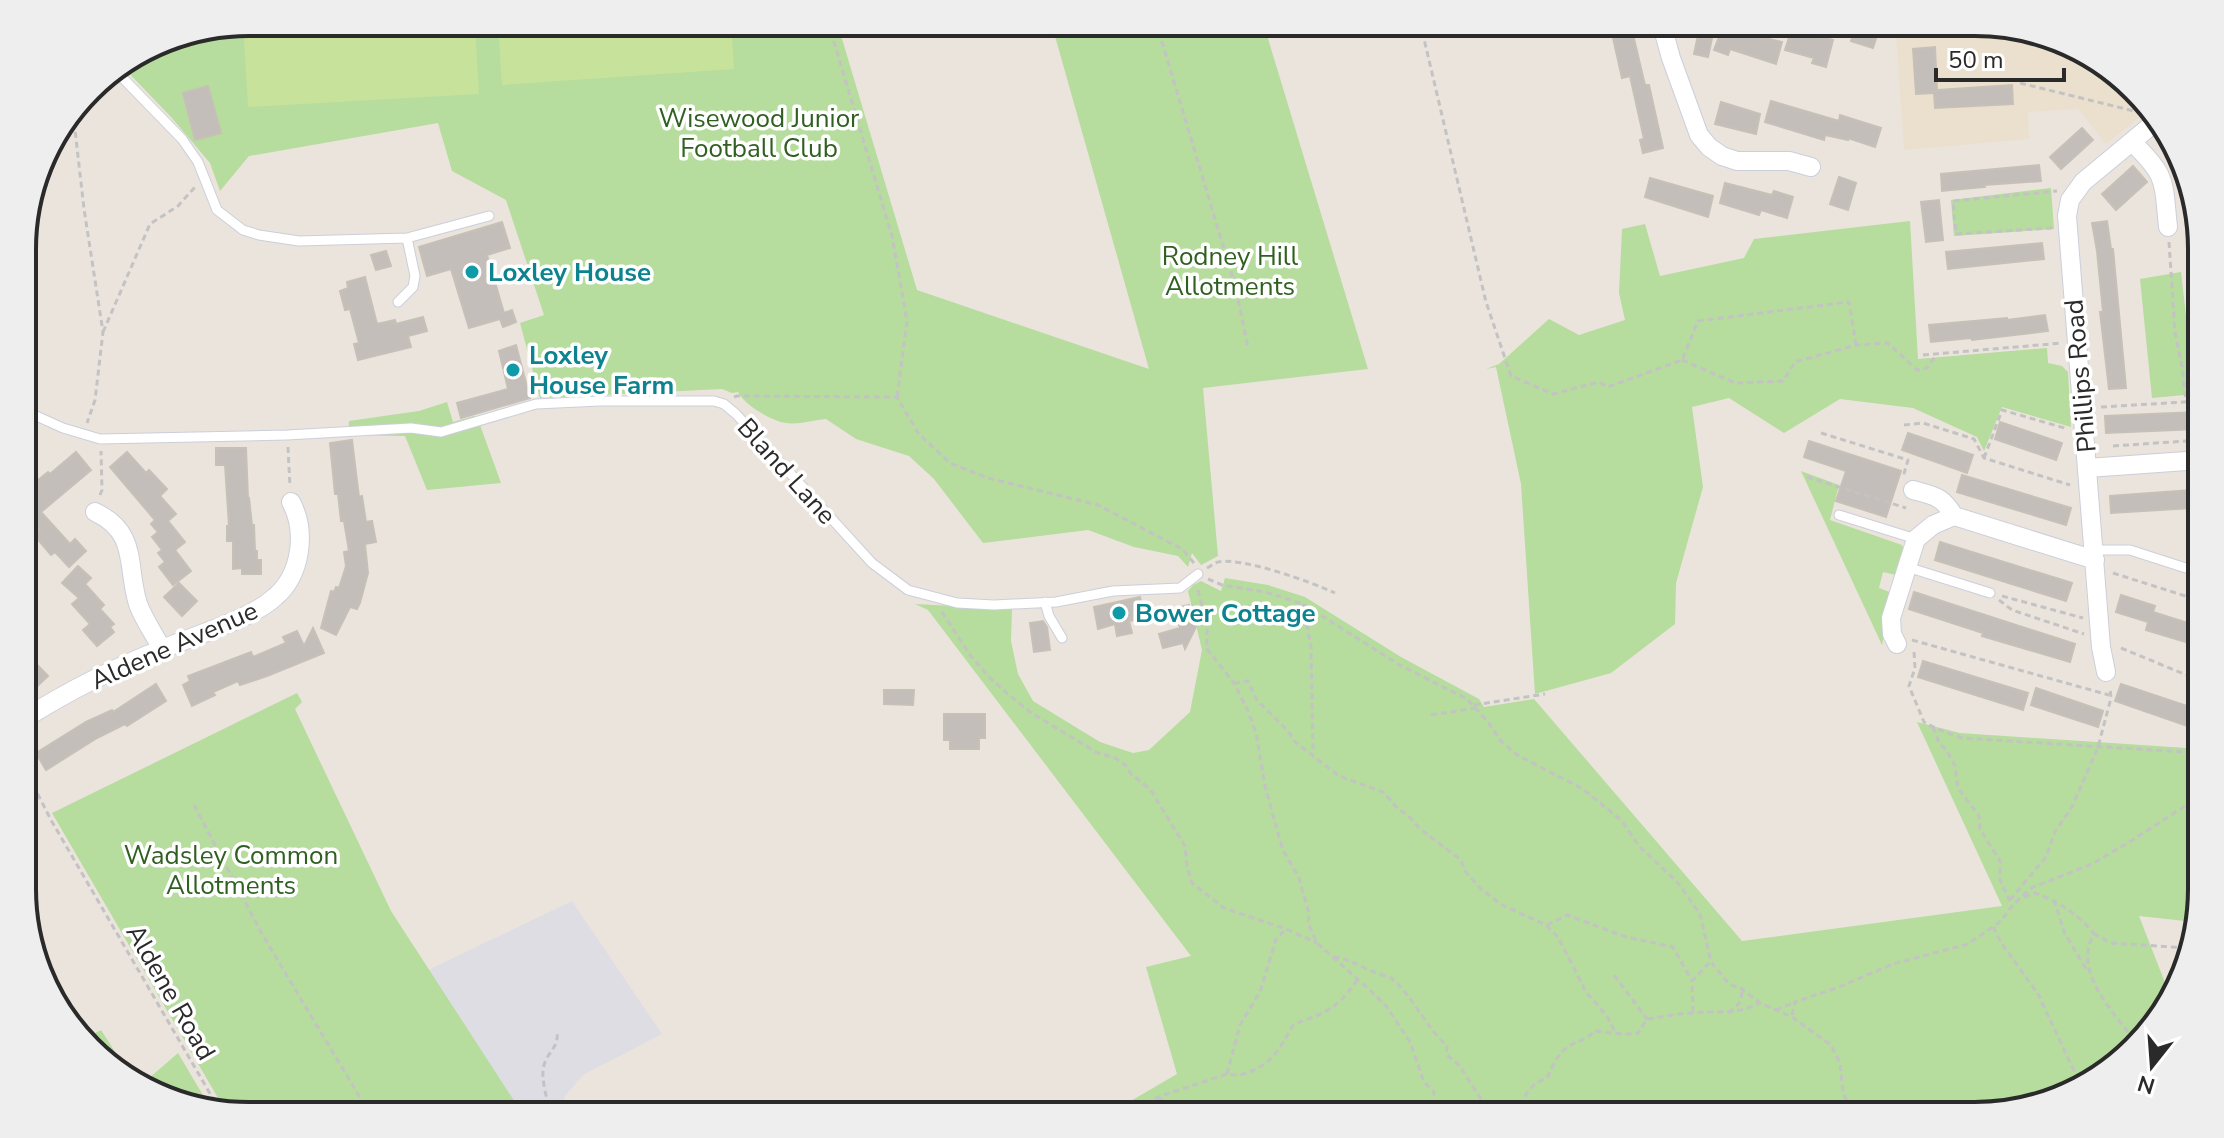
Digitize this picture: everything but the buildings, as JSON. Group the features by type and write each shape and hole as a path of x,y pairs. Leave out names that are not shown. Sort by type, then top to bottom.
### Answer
{"street":[{"path":"1665,36 1699,135 1709,147 1737,161 1789,161 1811,167"},
{"path":"2077,189 2132,142 2145,123"},
{"path":"2132,142 2155,165 2163,179 2168,227"},
{"name":"Phillips Road","path":"2077,189 2070,200 2067,227 2106,672"},
{"path":"2087,468 2188,461"},
{"path":"1910,499 1938,497 1946,502 1954,516"},
{"name":"Aldene Avenue","path":"36,712 80,687 259,609 275,598 292,575 301,544 297,513 291,502"},
{"path":"95,512 115,526 124,538 130,551 139,606 162,649"},
{"path":"1897,644 1892,634 1891,618 1916,539 1933,525 1954,516 2095,559"}],"lane":[{"path":"123,78 182,139 205,176 217,210 243,230 309,241 407,238 489,216"},
{"path":"398,302 413,287 415,276 407,238"},
{"name":"Bland Lane","path":"36,416 100,439 287,435 411,428 441,432 536,404 714,401 724,404 748,426 872,563 908,590 957,603 994,605 1045,602 1113,591 1180,588 1198,574"},
{"path":"1839,515 1916,539"},
{"path":"2095,559 2130,550 2188,569"},
{"path":"1907,567 1990,593"},
{"path":"1045,602 1062,638"}],"path":[{"path":"832,36 892,236 907,321 897,397 918,433 950,463 988,478 1098,505 1182,549 1195,564 1198,574 1196,583 1207,625 1207,649 1234,683 1248,711 1256,733 1265,786 1277,830 1283,850 1299,878 1309,913 1308,923 1317,943 1330,957 1386,1006 1410,1042 1424,1082 1434,1092 1434,1102"},
{"path":"1160,36 1236,289 1248,348"},
{"path":"1423,36 1486,302 1511,376 1553,394 1599,382 1608,387 1682,360 1735,383 1783,381 1795,362 1856,345 1888,343 1917,370 1927,368 1937,354"},
{"path":"2020,83 2138,113"},
{"path":"75,127 103,332 95,400 84,435"},
{"path":"103,332 150,224 178,206 205,176"},
{"path":"2067,227 1956,234 1953,201 2077,189"},
{"path":"2082,408 2186,402 2175,332 2168,227"},
{"path":"1682,360 1698,321 1849,302 1856,345"},
{"path":"1923,355 2077,341"},
{"path":"724,404 737,396 897,397"},
{"path":"1984,458 2002,410 2084,434"},
{"path":"1904,425 1923,423 1974,439 1984,458 2089,492"},
{"path":"1821,433 1908,460 1900,486 1910,499"},
{"path":"287,435 291,502"},
{"path":"95,512 102,490 100,439"},
{"path":"2113,446 2188,441"},
{"path":"1807,477 1910,499"},
{"path":"2095,559 2188,596"},
{"path":"1198,574 1216,562 1229,562 1310,581 1335,593"},
{"path":"1198,574 1222,585 1265,592 1303,604 1398,664 1467,699 1501,741 1517,755 1583,789 1622,821 1639,846 1678,883 1700,914 1711,962 1729,984 1742,989 1760,1003 1792,1017 1831,1045 1840,1063 1843,1093 1847,1102"},
{"path":"1990,593 2100,631 2188,675"},
{"path":"1990,593 2012,610 2100,631"},
{"path":"1303,604 1311,647 1313,757"},
{"path":"939,609 970,655 1008,694 1030,712 1096,752 1115,758 1150,789 1185,846 1192,883 1224,908 1317,943"},
{"path":"2111,696 1915,640 1909,641 1915,657 1910,692 1924,722 1933,727 1962,738 2188,752"},
{"path":"2010,900 2046,857 2055,832 2072,807 2098,747 2111,696 2106,672"},
{"path":"1234,683 1248,681 1262,706 1313,757 1339,776 1383,792 1419,828 1461,860 1464,870 1481,889 1502,905 1546,925 1558,937 1586,992 1607,1016 1615,1032"},
{"path":"1431,715 1545,694"},
{"path":"1933,727 1939,743 1955,766 1958,788 1979,816 1980,829 2000,861 2000,880 2012,906"},
{"name":"Aldene Road","path":"36,790 213,1098"},
{"path":"1776,1010 1893,964 1968,944 2001,921 2031,888 2092,864 2188,804"},
{"path":"194,805 262,934 363,1102"},
{"path":"2023,897 2035,893 2054,900 2072,911 2094,934 2111,943 2180,947"},
{"path":"2054,900 2065,934 2124,1026"},
{"path":"1546,925 1567,915 1626,937 1673,947 1692,981 1693,1012"},
{"path":"1227,1074 1240,1025 1260,992 1276,939 1275,925"},
{"path":"1993,927 2038,994 2076,1076"},
{"path":"1276,939 1286,929"},
{"path":"2090,976 2086,959 2089,941 2094,934"},
{"path":"1330,957 1358,963 1390,977 1447,1046 1446,1054 1459,1065 1483,1102"},
{"path":"1692,981 1711,962"},
{"path":"1614,975 1647,1019"},
{"path":"1151,1102 1227,1074 1239,1076 1265,1065 1279,1051 1294,1024 1335,1008 1357,980"},
{"path":"1729,1013 1741,1001 1742,989"},
{"path":"1792,1017 1795,1002"},
{"path":"1522,1102 1525,1092 1547,1078 1553,1061 1569,1045 1588,1038 1594,1031 1628,1036 1638,1033 1647,1019 1693,1012 1729,1013 1760,1003"},
{"path":"549,1102 544,1065 558,1041 557,1030"},
{"path":"1158,1097 1164,1102"}],"shaded area":[{"path":"1896,36 2003,38 2043,47 2093,72 2115,89 2141,116 2106,144 2078,109 2028,112 2029,139 1904,150"},
{"path":"572,901 662,1034 583,1075 562,1102 515,1102 428,970"}],"green space":[{"path":"235,36 841,36 917,290 1149,369 1055,36 1267,36 1368,369 1203,388 1218,556 1201,565 1192,553 1188,567 1178,556 1134,547 1088,530 983,543 934,479 909,456 856,439 826,419 780,422 752,407 738,392 722,389 540,398 520,323 544,315 506,200 452,171 438,123 249,156 220,191 210,163 129,73 181,47"},
{"path":"244,36 476,36 479,94 248,107"},
{"path":"499,36 732,36 734,69 502,85"},
{"path":"2051,188 2054,229 1954,236 1951,200"},
{"path":"1910,221 1918,359 2047,348 2048,363 2062,366 2068,372 2071,427 2002,407 1984,451 1977,437 1913,408 1840,399 1784,433 1729,398 1692,407 1703,487 1676,583 1675,624 1611,673 1535,694 1521,484 1496,367 1486,369 1499,364 1549,319 1579,335 1625,320 1619,293 1622,229 1645,224 1660,276 1744,258 1754,239"},
{"path":"2181,272 2188,333 2188,395 2152,398 2140,279"},
{"path":"447,402 453,422 474,416 480,425 501,483 427,490 405,436 348,435 349,421 419,411"},
{"path":"1801,471 1839,485 1830,520 1902,545 1904,551 1896,575 1883,572 1879,588 1892,593 1882,645"},
{"path":"1225,578 1268,585 1305,597 1401,657 1479,699 1484,707 1534,699 1742,941 2002,906 1917,722 1960,733 2188,748 2185,921 2139,916 2165,984 2137,1026 2112,1026 2112,1051 2093,1066 2043,1091 1989,1102 1129,1102 1177,1074 1146,967 1191,956 928,610 915,604 1012,609 1011,641 1018,674 1033,701 1100,742 1133,753 1149,750 1190,712 1202,650 1188,591 1201,581 1221,591"},
{"name":"Wadsley Common Allotments","path":"297,693 302,702 295,709 391,911 515,1102 219,1100 52,813"},
{"path":"101,1030 118,1056 109,1049 94,1034"},
{"path":"178,1053 204,1097 181,1091 150,1077"}],"place":[{"name":"Loxley House","path":"472,272"},
{"name":"Loxley House Farm","path":"513,370"},
{"name":"Bower Cottage","path":"1119,613"}],"park label":[{"name":"Wisewood Junior Football Club","path":"759,133"},
{"name":"Rodney Hill Allotments","path":"1230,271"}]}
